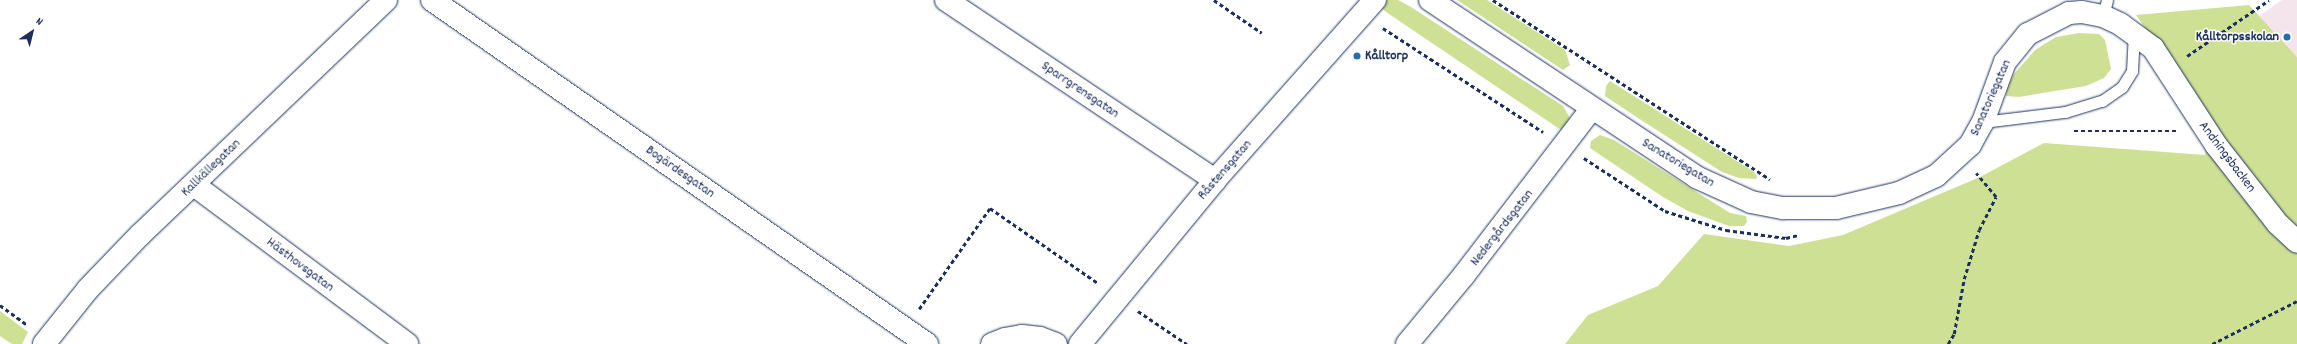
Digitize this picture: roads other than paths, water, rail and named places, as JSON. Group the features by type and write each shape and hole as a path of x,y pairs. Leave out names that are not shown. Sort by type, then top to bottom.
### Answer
{"street":[{"name":"Kallkällegatan","path":"44,344 88,289 141,234 386,0"},
{"name":"Bogärdesgatan","path":"432,0 927,344"},
{"name":"Sparrgrensgatan","path":"946,0 1215,180"},
{"name":"Sanatoriegatan","path":"1430,0 1696,177 1751,202 1783,208 1836,208 1900,193 1936,176 1970,145 1983,122 2005,62 2028,34 2069,13 2105,8 2153,48 2166,66"},
{"name":"Råstensgatan","path":"1080,344 1215,180 1369,7"},
{"name":"Andningsbacken","path":"2166,66 2206,130 2278,224 2297,242"},
{"name":"Nedergårdsgatan","path":"1407,344 1464,275 1565,146 1592,108"},
{"name":"Hästhovsgatan","path":"194,185 407,344"},
{"path":"992,344 1005,339 1022,336 1040,338 1056,344"}],"lane":[{"path":"1983,122 2065,112 2102,101 2122,87 2132,71 2134,33"}],"place":[{"name":"Kålltorpsskolan","path":"2287,37"},
{"name":"Kålltorp","path":"1357,56"}]}
